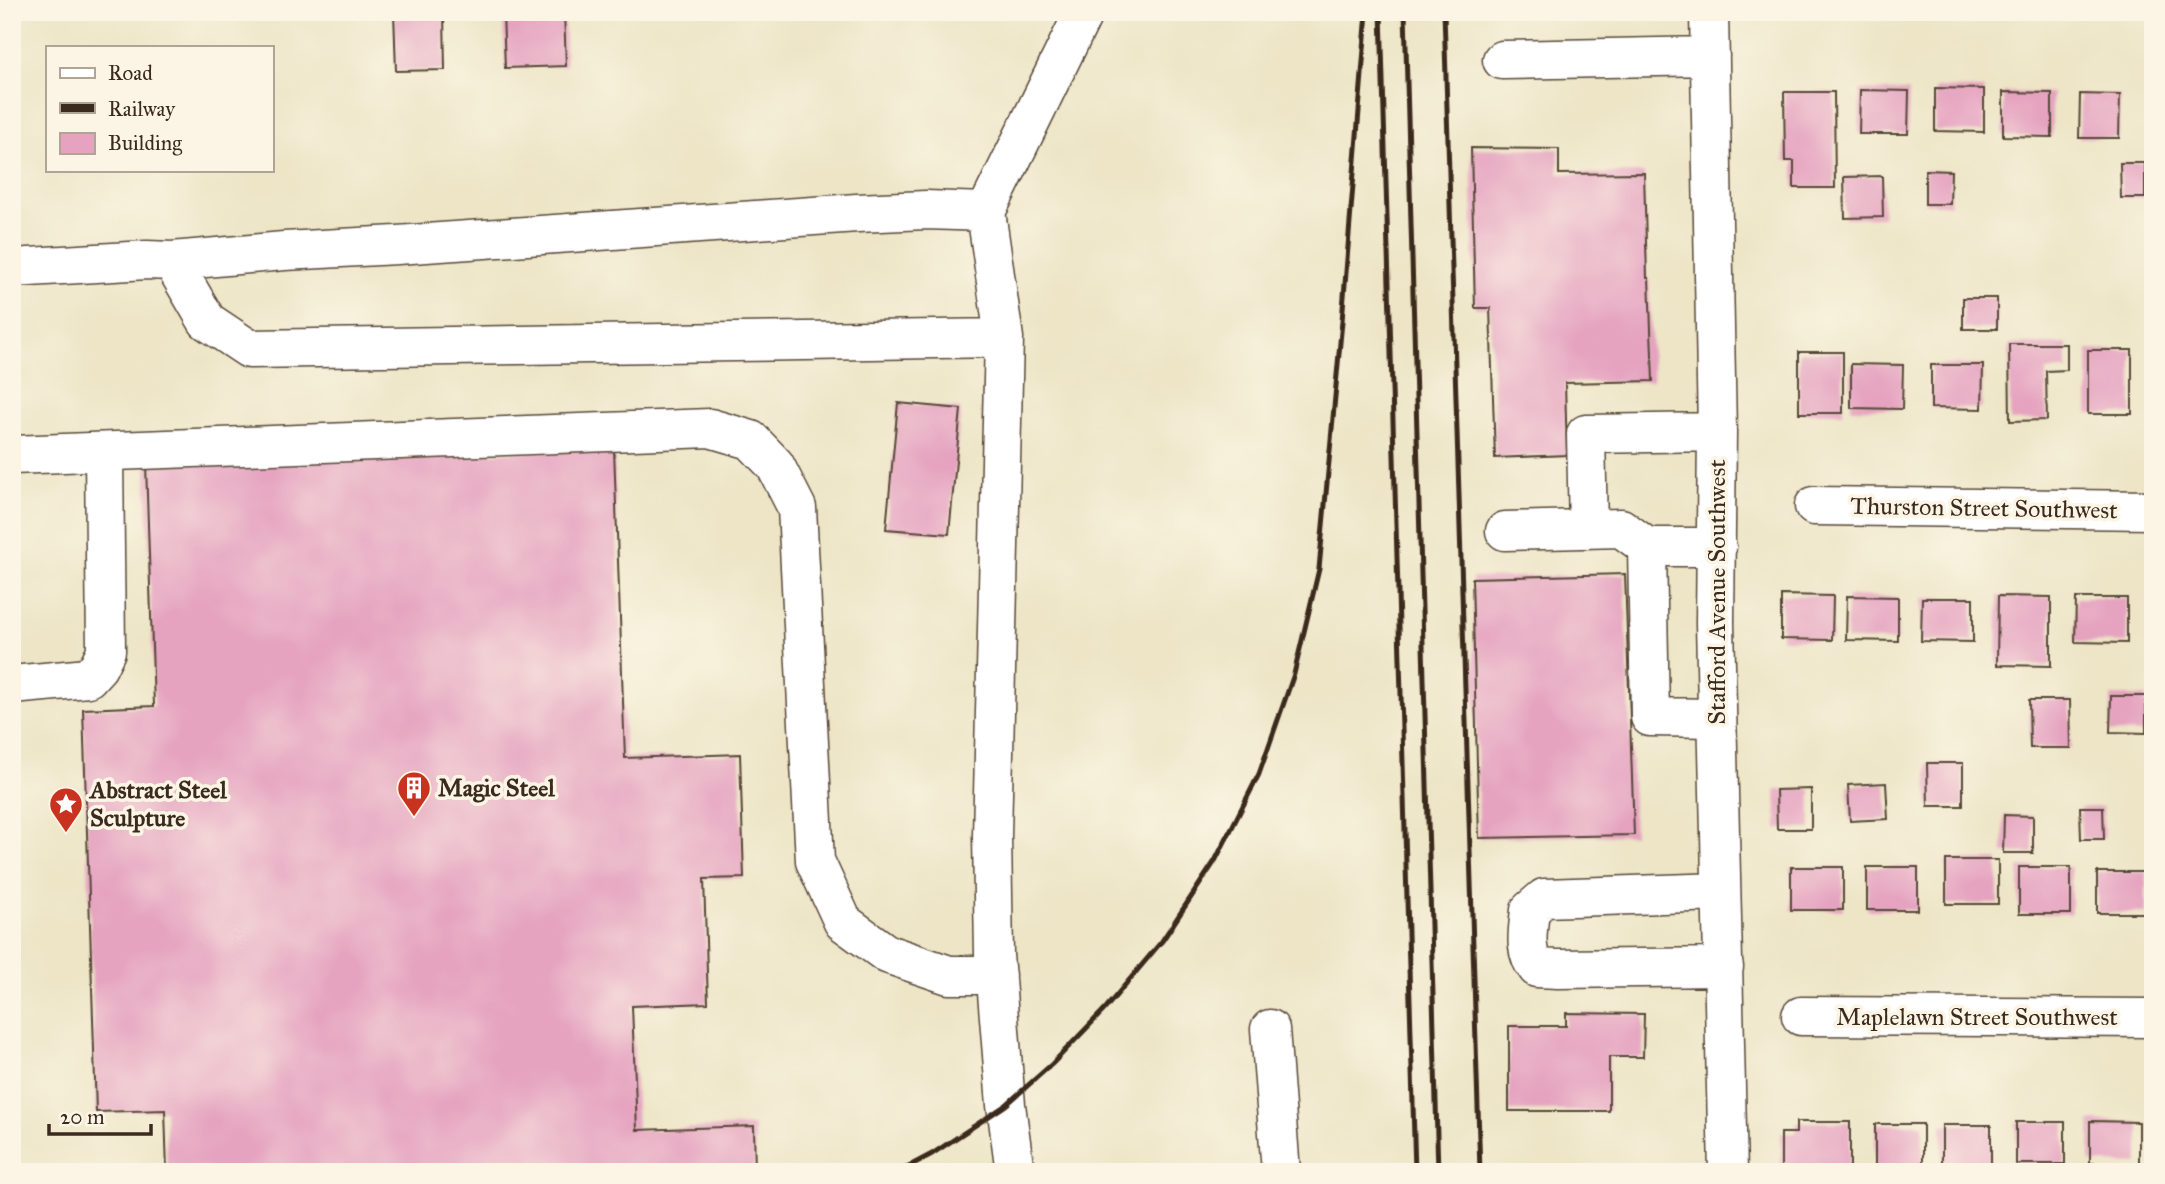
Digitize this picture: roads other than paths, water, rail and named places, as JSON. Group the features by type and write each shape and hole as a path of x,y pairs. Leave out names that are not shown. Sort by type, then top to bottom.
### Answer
{"street":[{"path":"1015,1172 1006,1105 996,975 992,836 1004,338 986,212 1084,12"},
{"name":"Stafford Avenue Southwest","path":"1709,12 1717,432 1715,623 1728,1172"},
{"path":"1502,60 1710,56"},
{"path":"12,268 172,261 284,251 857,213 986,212"},
{"path":"172,261 207,321 249,349 1004,338"},
{"path":"12,455 710,428 751,440 775,466 797,508 815,861 843,922 887,954 949,975 996,975"},
{"path":"1588,529 1586,434 1717,432"},
{"path":"12,685 88,678 98,667 106,651 104,452"},
{"name":"Thurston Street Southwest","path":"1814,506 2153,510"},
{"path":"1505,531 1621,528 1647,547 1717,547"},
{"path":"1647,547 1650,717 1717,718"},
{"path":"1721,892 1544,898 1530,910 1527,938 1530,960 1536,968 1724,967"},
{"name":"Maplelawn Street Southwest","path":"1801,1016 2153,1018"},
{"path":"1270,1029 1280,1172"}],"railway":[{"path":"898,1172 932,1154 1006,1105 1052,1064 1104,1010 1162,941 1215,861 1259,774 1294,674 1319,569 1367,12"},
{"path":"1381,12 1415,1172"},
{"path":"1405,12 1438,1172"},
{"path":"1444,12 1480,1172"}],"place":[{"name":"Magic Steel","path":"414,818"},
{"name":"Abstract Steel Sculpture","path":"66,834"}]}
